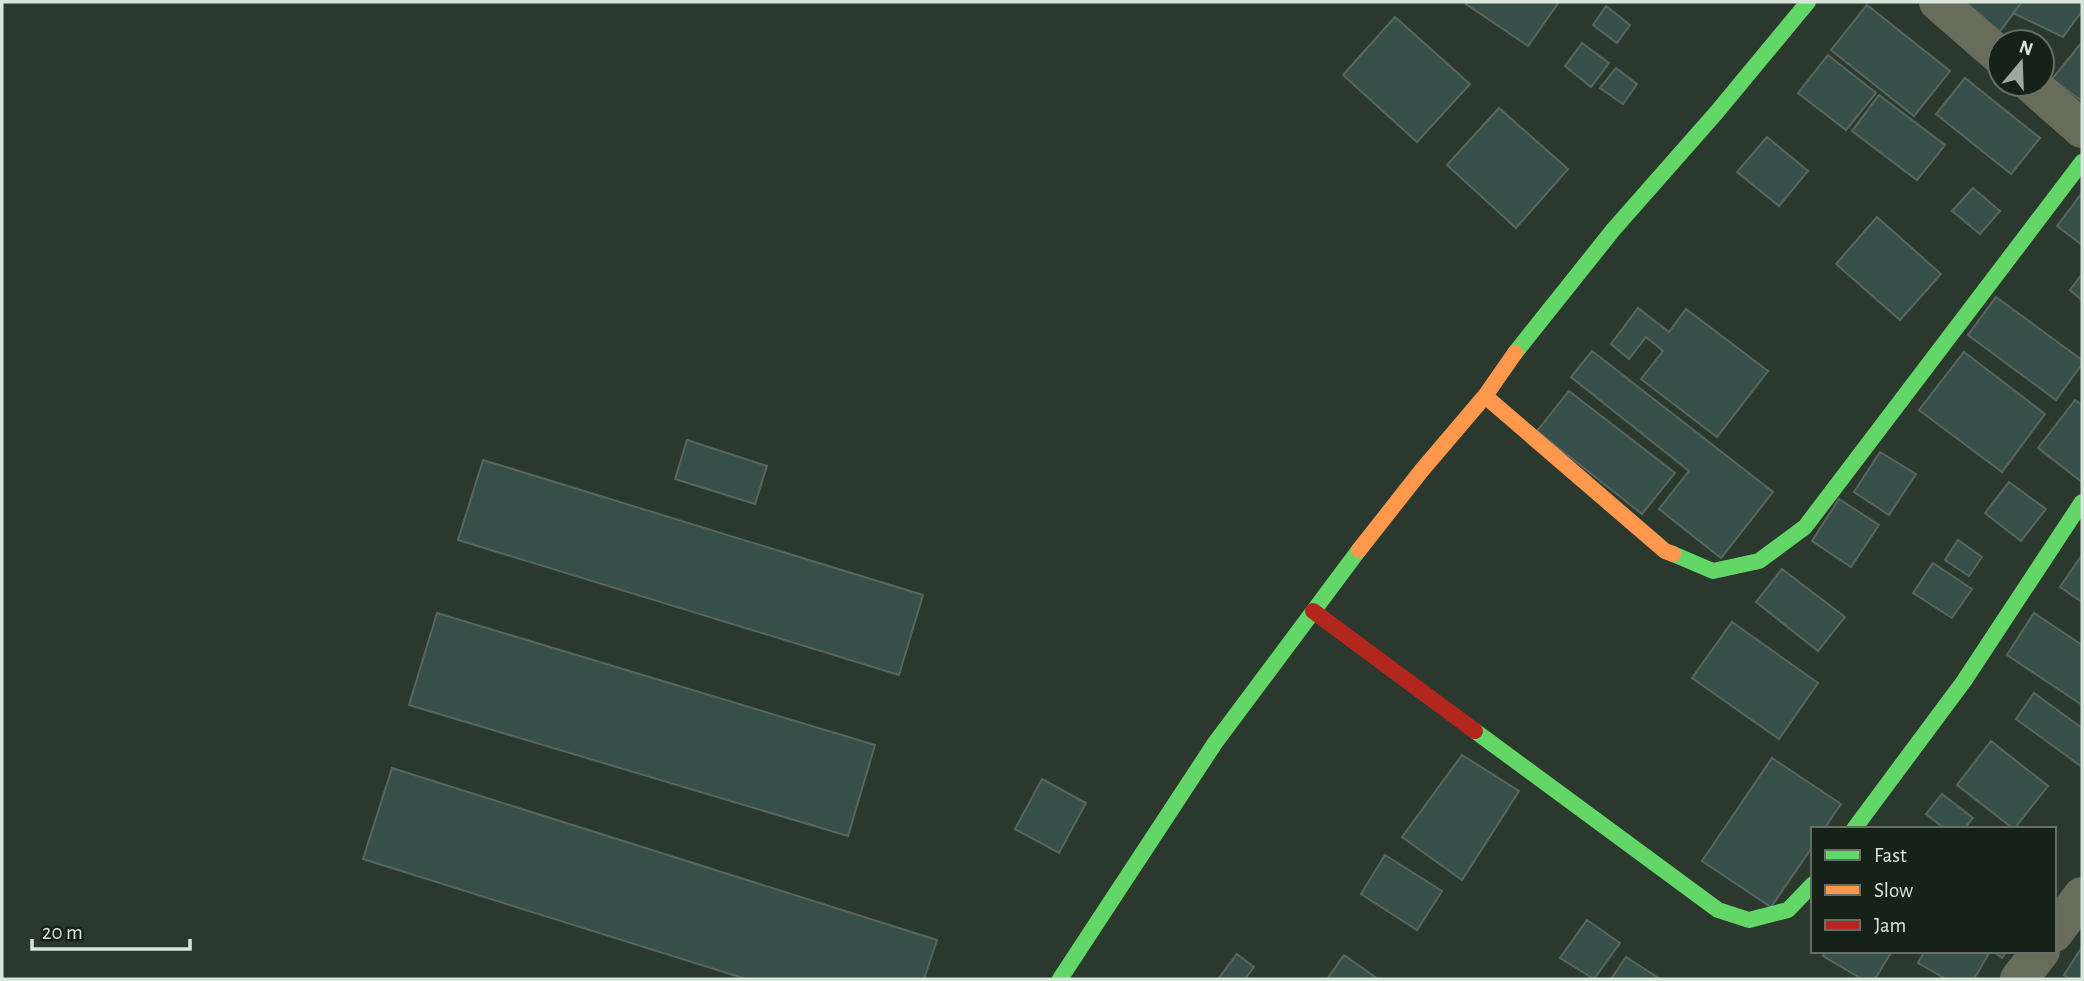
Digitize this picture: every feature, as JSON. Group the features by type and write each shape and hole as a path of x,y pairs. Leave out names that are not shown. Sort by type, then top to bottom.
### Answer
{"street":[{"path":"1060,979 1216,743 1313,611 1414,480 1485,396 1528,335 1612,230 1716,113 1808,2"},
{"path":"1938,2 1986,44"},
{"path":"2047,98 2082,129"},
{"path":"1485,396 1665,551 1713,570 1759,562 1805,527 2082,162"},
{"path":"1855,827 1964,681 2082,502"},
{"path":"1313,611 1718,910 1749,920 1788,910 1811,886"},
{"path":"2056,930 2082,896"},
{"path":"2020,979 2039,953"}],"building":[{"path":"1559,2 1528,46 1466,4"},
{"path":"1959,2 2022,2 2002,28 1991,28"},
{"path":"2022,2 2082,2 2082,11 2063,37 2056,34 2056,28 2044,28 2013,13"},
{"path":"1867,5 1950,71 1914,116 1831,50"},
{"path":"1606,6 1630,25 1617,43 1593,25"},
{"path":"1395,17 1470,84 1417,142 1343,75"},
{"path":"2082,42 2082,101 2056,82 2056,74"},
{"path":"1582,43 1609,63 1591,87 1565,66"},
{"path":"1828,55 1876,93 1846,130 1798,93"},
{"path":"1616,68 1637,84 1623,104 1600,88"},
{"path":"1965,78 1986,95 1986,98 1990,98 2040,138 2011,174 1936,114"},
{"path":"1879,95 1945,145 1917,180 1852,131"},
{"path":"1499,108 1568,169 1516,228 1447,165"},
{"path":"1767,137 1808,171 1779,206 1737,172"},
{"path":"1973,188 2000,211 1980,234 1952,211"},
{"path":"2082,193 2082,245 2057,226"},
{"path":"1877,217 1941,274 1900,320 1836,264"},
{"path":"2082,274 2082,300 2070,290"},
{"path":"1996,297 2082,360 2082,364 2056,400 1968,335"},
{"path":"1638,308 1669,332 1686,309 1768,371 1717,437 1641,379 1663,351 1646,337 1629,359 1611,344"},
{"path":"1592,351 1773,492 1721,558 1659,509 1689,471 1571,377"},
{"path":"1964,352 2045,414 2002,472 1919,410"},
{"path":"1569,391 1675,473 1642,514 1537,431"},
{"path":"2075,400 2082,405 2082,482 2038,448"},
{"path":"687,440 767,466 755,504 675,479"},
{"path":"1880,452 1916,474 1889,515 1854,492"},
{"path":"483,460 923,595 899,675 458,540"},
{"path":"2009,482 2046,509 2021,541 1985,513"},
{"path":"1839,499 1879,525 1851,567 1812,541"},
{"path":"1958,540 1982,557 1969,576 1945,560"},
{"path":"2082,555 2082,602 2060,587"},
{"path":"1933,563 1972,589 1952,618 1913,593"},
{"path":"1782,569 1845,617 1818,651 1756,602"},
{"path":"437,613 875,745 848,836 409,705"},
{"path":"2034,613 2082,645 2082,705 2007,655"},
{"path":"1732,622 1818,683 1779,739 1692,678"},
{"path":"2034,693 2082,728 2082,767 2016,719"},
{"path":"1991,741 2048,786 2016,827 2011,827 1957,785"},
{"path":"1462,755 1519,791 1462,880 1402,837"},
{"path":"1772,758 1841,804 1825,827 1811,827 1811,849 1771,907 1702,861"},
{"path":"392,768 937,940 924,979 746,979 363,859"},
{"path":"1042,779 1086,803 1059,853 1015,829"},
{"path":"1942,794 1973,818 1966,827 1942,827 1926,814"},
{"path":"1385,855 1442,891 1417,930 1361,894"},
{"path":"1587,920 1620,943 1594,979 1560,958"},
{"path":"2082,947 2082,979 2070,979 2064,975"},
{"path":"1824,953 1891,953 1875,979 1862,979 1823,956"},
{"path":"1924,953 1988,955 1974,979 1946,979 1918,963"},
{"path":"1237,954 1254,967 1245,979 1218,979"},
{"path":"1344,955 1378,979 1327,979"},
{"path":"1626,957 1660,979 1611,979"}],"traffic: fast":[{"path":"1515,353 1613,230 1716,113 1808,2"},
{"path":"1673,554 1713,571 1759,561 1805,527 2082,162"},
{"path":"1855,827 1964,681 2082,502"},
{"path":"1060,979 1215,743 1359,550"},
{"path":"1475,731 1718,910 1749,920 1788,910 1811,886"}],"traffic: slow":[{"path":"1359,550 1485,396 1515,353"},
{"path":"1485,396 1665,551 1673,554"}],"traffic: jam":[{"path":"1313,611 1475,731"}]}
